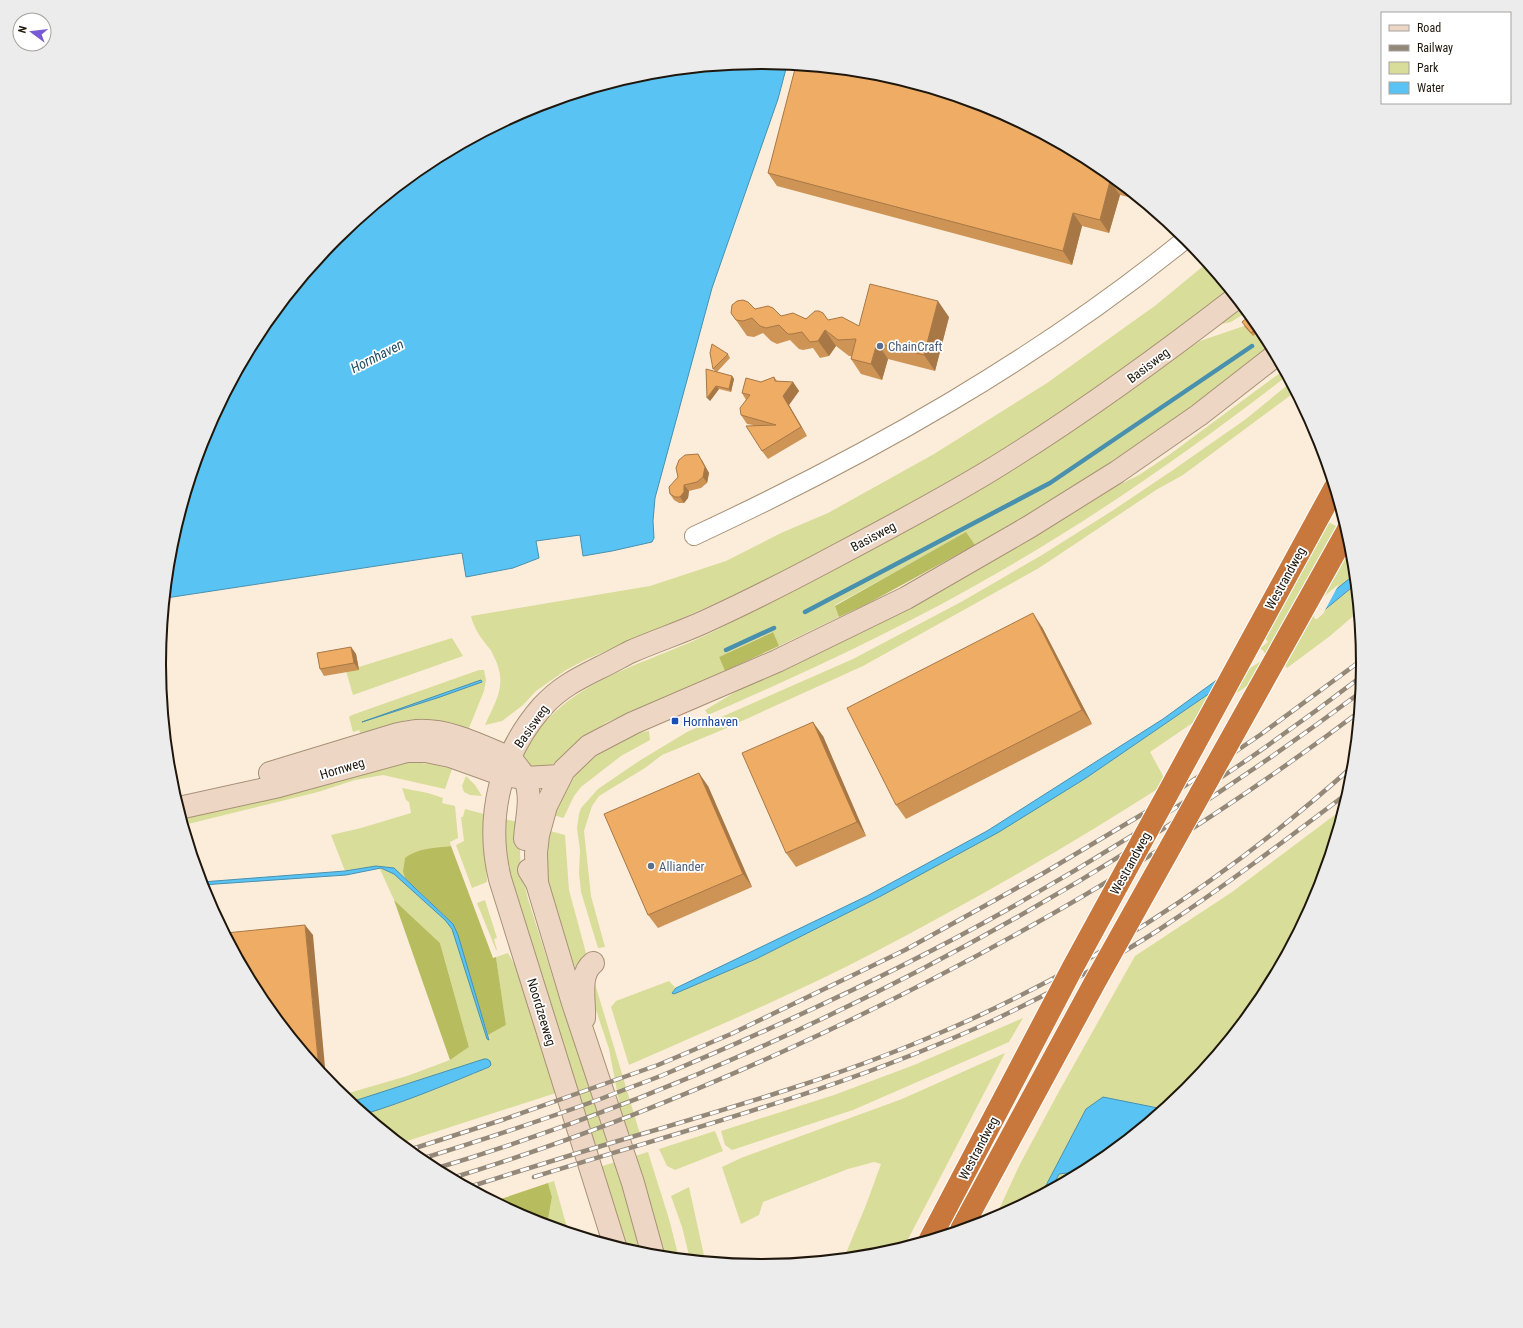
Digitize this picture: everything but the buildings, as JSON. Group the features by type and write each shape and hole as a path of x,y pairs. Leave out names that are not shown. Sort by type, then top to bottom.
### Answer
{"highway":[{"name":"Westrandweg","path":"933,1233 1073,967 1331,494"},
{"name":"Westrandweg","path":"964,1223 1099,975 1343,539"}],"main road":[{"name":"Basisweg","path":"506,767 529,724 543,706 567,684 631,652 703,623 771,590 990,471 1121,384 1233,300"},
{"path":"537,883 536,853 538,834 546,806 564,770 589,746 633,723 777,661 906,598 1029,527 1117,472 1199,415 1272,358"},
{"path":"478,744 493,740 529,724"},
{"name":"Hornweg","path":"181,795 287,768 398,734 418,731 446,734 478,744 506,767"},
{"name":"Hornweg","path":"184,807 293,782 407,751 426,751 506,767"},
{"path":"506,767 525,778 560,776"},
{"name":"Noordzeeweg","path":"506,767 495,806 494,834 498,869 613,1240"},
{"path":"525,778 529,796 525,863 537,883 583,1033 633,1183 651,1249"},
{"path":"583,1033 584,976 589,966 593,962"}],"street":[{"path":"694,536 760,505 850,458 958,398 1031,352 1100,304 1181,242"}],"green space":[{"path":"1203,266 1226,293 1085,397 982,465 854,537 778,575 652,632 587,659 566,670 536,691 523,705 502,721 485,725 496,701 500,687 499,670 493,654 478,633 471,616 650,586 726,561 781,533 828,513 934,454 1047,383 1156,305"},
{"path":"1239,310 1243,315 1231,322 1217,325"},
{"path":"1244,326 1252,327 1267,350 1164,426 1127,451 1052,500 975,545 966,533 835,605 839,617 779,646 772,632 719,657 725,671 607,722 580,741 558,761 549,766 532,770 523,757 537,732 556,712 577,695 626,669 711,633 755,609 1149,375 1200,341"},
{"path":"1280,373 1283,379 1182,454 1074,527 1037,550 964,592 892,630 708,715 705,710 754,681 1100,494 1139,475 1169,455"},
{"path":"1287,386 1292,395 1183,475 1156,490 1039,568 863,666 722,730 662,755 645,768 599,796 592,806 584,831 591,896 605,947 598,948 581,892 579,873 580,850 577,828 581,808 598,789 639,761 687,732 853,659 961,602 1042,555 1115,509 1246,419"},
{"path":"1327,480 1345,548 1350,578 1312,609 1317,617 1351,588 1354,615 1330,636 1287,668 1282,662 1150,752 1167,783 1022,871 873,953 783,997 629,1065 611,1007 616,1001 669,981 676,988 673,991 674,994 756,959 881,896 1086,778 1263,657 1258,650 1268,642 1252,620"},
{"path":"966,532 975,545 867,604 839,617 835,606"},
{"path":"773,632 779,646 725,671 719,657"},
{"path":"452,638 463,656 353,695 346,671"},
{"path":"479,670 484,670 486,680 484,691 469,728 433,720 414,719 387,725 361,735 359,730 353,732 349,717","holes":["481,680 482,682 440,697 362,722"]},
{"path":"649,731 650,740 621,756 581,787 574,796 563,818 554,815 563,795 574,777 596,753 616,740"},
{"path":"411,762 430,764 452,769 445,789 383,775 355,780 318,792 189,824 187,818 186,812 391,765"},
{"path":"466,776 475,785 482,796 470,795 464,792 462,786"},
{"path":"402,788 428,793 443,798 442,803 455,806 458,838 450,842 451,846 420,851 403,872 405,878 392,869 376,867 345,871 331,835 361,828 411,813 409,802 406,800"},
{"path":"465,809 484,814 487,882 472,888 456,845 464,841 461,817 463,817"},
{"path":"1337,813 1325,855 1311,892 1277,962 1234,1026 1209,1056 1182,1085 1158,1108 1151,1106 1086,1109 1045,1187 999,1210 1019,1166 1057,1095 1135,956 1232,892"},
{"path":"504,819 523,823 520,853 521,870 528,899 565,1016 593,1090 597,1110 608,1146 595,1151 505,859"},
{"path":"550,831 565,835 569,890 586,953 577,969 575,968 548,882 548,847"},
{"path":"451,846 493,958 496,957 506,1025 488,1035 455,929 449,920 405,878 403,872 405,858 415,852"},
{"path":"379,867 394,874 445,920 452,929 487,1039 490,1039 488,1035 506,1025 496,957 508,953 521,976 556,1093 406,1141 370,1112 439,1088 489,1067 398,1088 357,1100 349,1093 407,1076 450,1060 469,1047 440,943 394,900"},
{"path":"394,900 440,943 469,1047 450,1060"},
{"path":"485,900 497,938 494,939 497,950 477,903"},
{"path":"593,977 640,1134 628,1138 623,1122 609,1049 590,992"},
{"path":"1023,1018 1009,1042 853,1110 732,1150 725,1145 721,1131 834,1095 914,1065"},
{"path":"1005,1053 907,1241 878,1248 846,1253 881,1164 874,1162 848,1169 763,1202 759,1215 741,1224 722,1167 741,1158 902,1099"},
{"path":"715,1131 723,1151 675,1170 667,1166 659,1149"},
{"path":"648,1152 669,1219 678,1253 661,1251 635,1156"},
{"path":"619,1161 641,1247 625,1243 599,1167"},
{"path":"1069,1173 1056,1181 1059,1174"},
{"path":"554,1181 567,1226 548,1219 552,1197 548,1183"},
{"path":"548,1183 552,1197 548,1219 534,1214 501,1199"},
{"path":"689,1187 704,1256 689,1254 682,1227 671,1196"}],"water":[{"path":"723,70 786,70 778,99 712,288 655,498 653,521 654,538 652,542 583,556 580,535 536,541 539,558 513,568 466,577 462,553 171,597 178,548 198,473 212,436 246,366 289,302 341,243 369,217 399,192 431,169 464,149 498,130 534,114 570,101 608,89 645,80 684,74"},
{"path":"1350,578 1351,588 1316,617 1312,609"},
{"path":"1258,650 1264,656 1086,778 999,832 881,896 756,959 674,994 672,993 676,988 867,896 987,831 1163,719"},
{"path":"481,680 482,682 440,697 362,722"},
{"path":"376,866 394,868 453,924 458,935 489,1040 487,1039 452,929 445,920 394,874 381,868 346,875 209,885 208,882 345,871"},
{"path":"484,1059 490,1061 491,1065 489,1067 427,1092 371,1112 357,1100"},
{"path":"1103,1097 1157,1108 1124,1136 1092,1159 1069,1173 1059,1174 1056,1181 1045,1187 1086,1109"}],"pier":[{"path":"1330,491 1339,524 1336,526 1330,523 1323,515"},
{"path":"1339,584 1323,614 1315,619 1310,608"},
{"path":"1257,648 1263,650 1266,656 1265,658 1207,698 1219,675"}],"waterway":[{"path":"805,612 1050,483 1252,346"},
{"path":"726,650 774,628"}],"railway":[{"path":"416,1148 505,1119 658,1065 731,1034 905,950 1042,874 1146,812 1260,735 1356,664"},
{"path":"428,1157 558,1114 663,1075 793,1018 921,956 1005,911 1143,829 1276,740 1356,681"},
{"path":"443,1166 559,1128 681,1081 801,1029 918,971 1033,908 1145,840 1255,768 1355,696"},
{"path":"459,1176 495,1165 579,1135 703,1087 860,1016 934,978 1008,939 1152,854 1223,809 1354,716"},
{"path":"475,1185 727,1109 829,1076 928,1038 986,1012 1043,984 1098,953 1205,885 1256,847 1346,772"},
{"path":"534,1177 826,1087 940,1044 996,1019 1080,977 1160,929 1232,879 1341,798"}],"place":[{"name":"ChainCraft","path":"880,346"},
{"name":"Hornhaven","path":"675,721"},
{"name":"Alliander","path":"651,866"}]}
